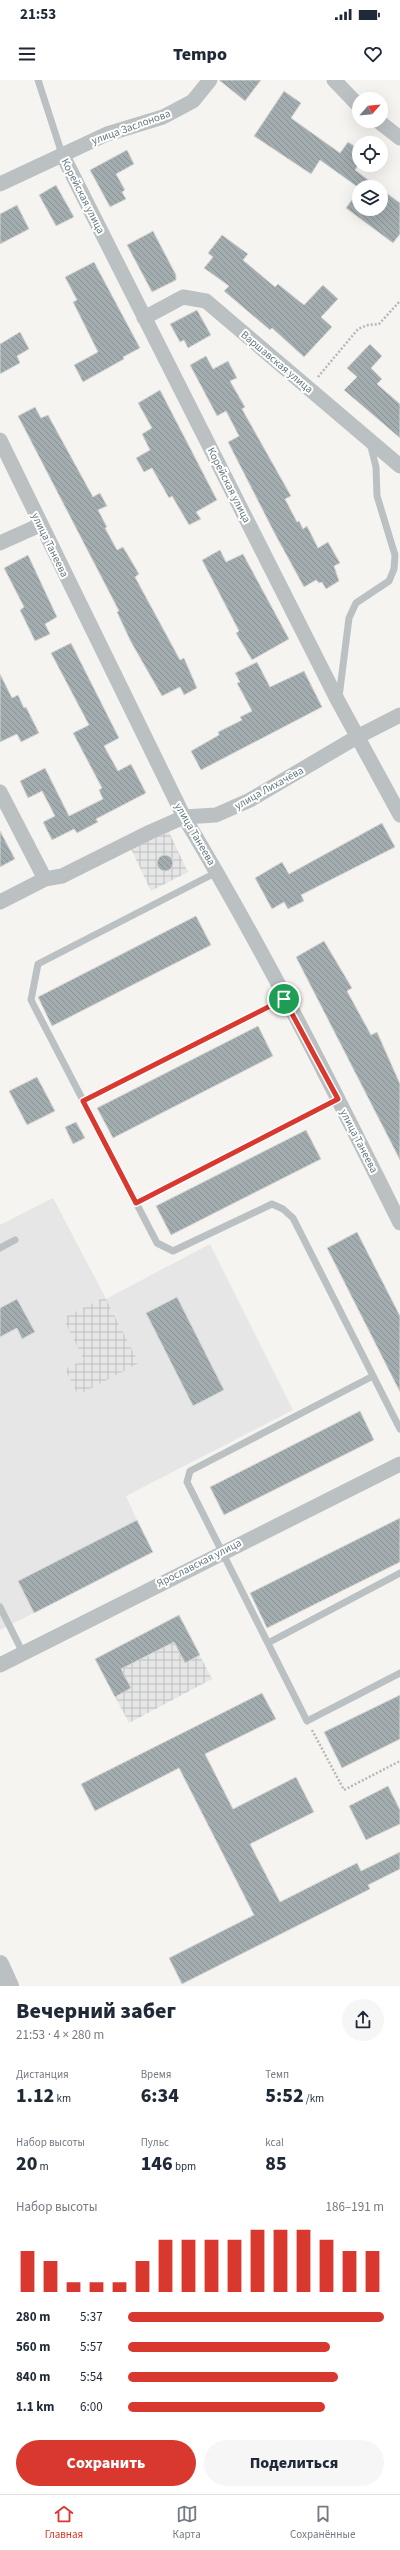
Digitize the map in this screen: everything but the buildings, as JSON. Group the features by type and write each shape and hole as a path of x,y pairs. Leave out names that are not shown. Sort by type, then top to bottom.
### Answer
{"street":[{"name":"улица Заслонова","path":"0,184 107,134 163,117 193,101 210,80"},
{"path":"334,80 352,99"},
{"path":"387,128 400,138"},
{"name":"Корейская улица","path":"62,154 338,701 400,815"},
{"name":"Варшавская улица","path":"144,318 183,297 206,301 400,466"},
{"name":"улица Танеева","path":"0,440 40,525 184,817 217,872 338,1099 400,1223"},
{"path":"0,543 40,525"},
{"name":"улица Лихачёва","path":"0,902 45,879 62,876 150,832 184,817 216,815 250,800 357,737 400,715"},
{"path":"0,792 45,879"},
{"name":"Ярославская улица","path":"0,1665 221,1552 400,1464"},
{"path":"0,1965 10,1986"}],"lane":[{"path":"38,80 62,154"},
{"path":"338,701 349,618 356,603 389,581 394,569 395,555 377,496 376,467 368,439"},
{"path":"217,872 38,964 31,1000 157,1242 173,1251 272,1204 283,1208 293,1218 400,1428"},
{"path":"83,1101 284,999"},
{"path":"136,1203 338,1099"},
{"path":"0,1248 15,1240"},
{"path":"373,1376 190,1471 186,1482 307,1721 400,1673"},
{"path":"268,1643 400,1573"},
{"path":"0,1607 23,1653"}],"path":[{"path":"308,388 358,329 368,325 380,324 400,301"},
{"path":"307,1721 344,1790 400,1761"}],"shaded area":[{"path":"168,830 188,872 151,891 131,849"},
{"path":"53,1198 105,1297 63,1318 139,1363 106,1299 210,1244 293,1410 126,1496 137,1520 18,1581 34,1613 0,1630 0,1225"},
{"path":"105,1297 139,1363 78,1395 65,1369 84,1360 63,1318"},
{"path":"179,1615 212,1679 129,1723 95,1659"}],"route":[{"path":"284,999 338,1099 136,1203 83,1101 284,999"}]}
